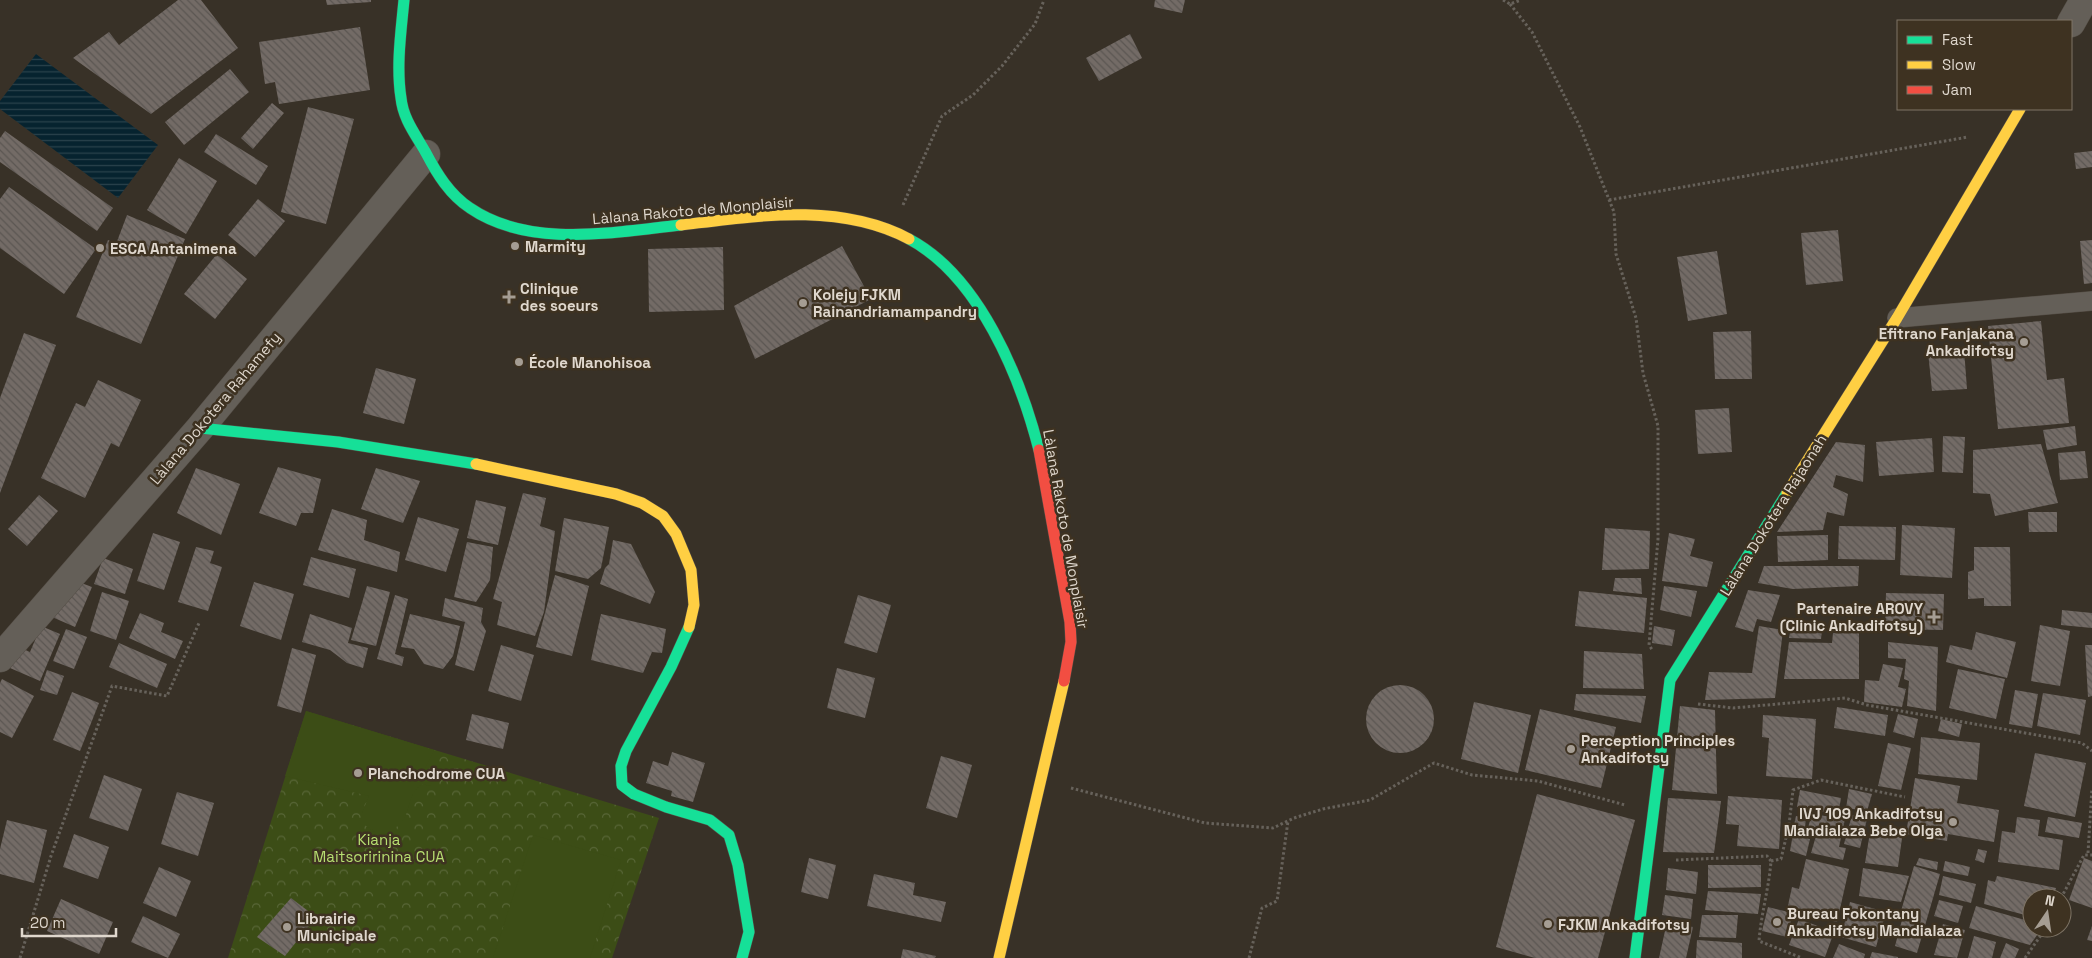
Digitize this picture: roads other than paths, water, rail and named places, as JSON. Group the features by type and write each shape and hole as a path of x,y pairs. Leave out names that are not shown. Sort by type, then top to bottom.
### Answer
{"street":[{"name":"Làlana Rakoto de Monplaisir","path":"404,0 401,81 403,109 434,172 451,193 471,210 495,222 542,232 590,235 733,219 806,214 851,221 889,232 914,242 936,257 958,279 974,301 996,338 1011,371 1029,415 1041,454 1072,634 1066,673 999,958"},
{"path":"2072,21 2084,0"},
{"name":"Làlana Dokotera Rajaonah","path":"1635,958 1670,680 1897,318 2019,110"},
{"name":"Làlana Dokotera Rahamefy","path":"0,658 200,428 426,154"},
{"path":"200,428 288,435 376,447 533,475 609,493 641,503 664,516 682,543 690,571 694,604 685,639 628,747 620,767 622,785 634,794 666,807 710,820 728,835 738,865 749,932 742,958"}],"lane":[{"path":"1897,318 2092,301"}],"water":[{"path":"36,54 158,145 118,198 0,109 0,101"}],"place":[{"name":"Marmity","path":"515,246"},
{"name":"ESCA Antanimena","path":"100,248"},
{"name":"Clinique des soeurs","path":"509,297"},
{"name":"Kolejy FJKM Rainandriamampandry","path":"803,303"},
{"name":"Efitrano Fanjakana Ankadifotsy","path":"2024,342"},
{"name":"École Manohisoa","path":"519,362"},
{"name":"Partenaire AROVY (Clinic Ankadifotsy)","path":"1934,617"},
{"name":"Perception Principles Ankadifotsy","path":"1571,749"},
{"name":"Planchodrome CUA","path":"358,773"},
{"name":"IVJ 109 Ankadifotsy Mandialaza Bebe Olga","path":"1953,822"},
{"name":"Bureau Fokontany Ankadifotsy Mandialaza","path":"1777,922"},
{"name":"FJKM Ankadifotsy","path":"1548,924"},
{"name":"Librairie Municipale","path":"287,927"}],"park label":[{"name":"Kianja Maitsoririnina CUA","path":"379,848"}]}
